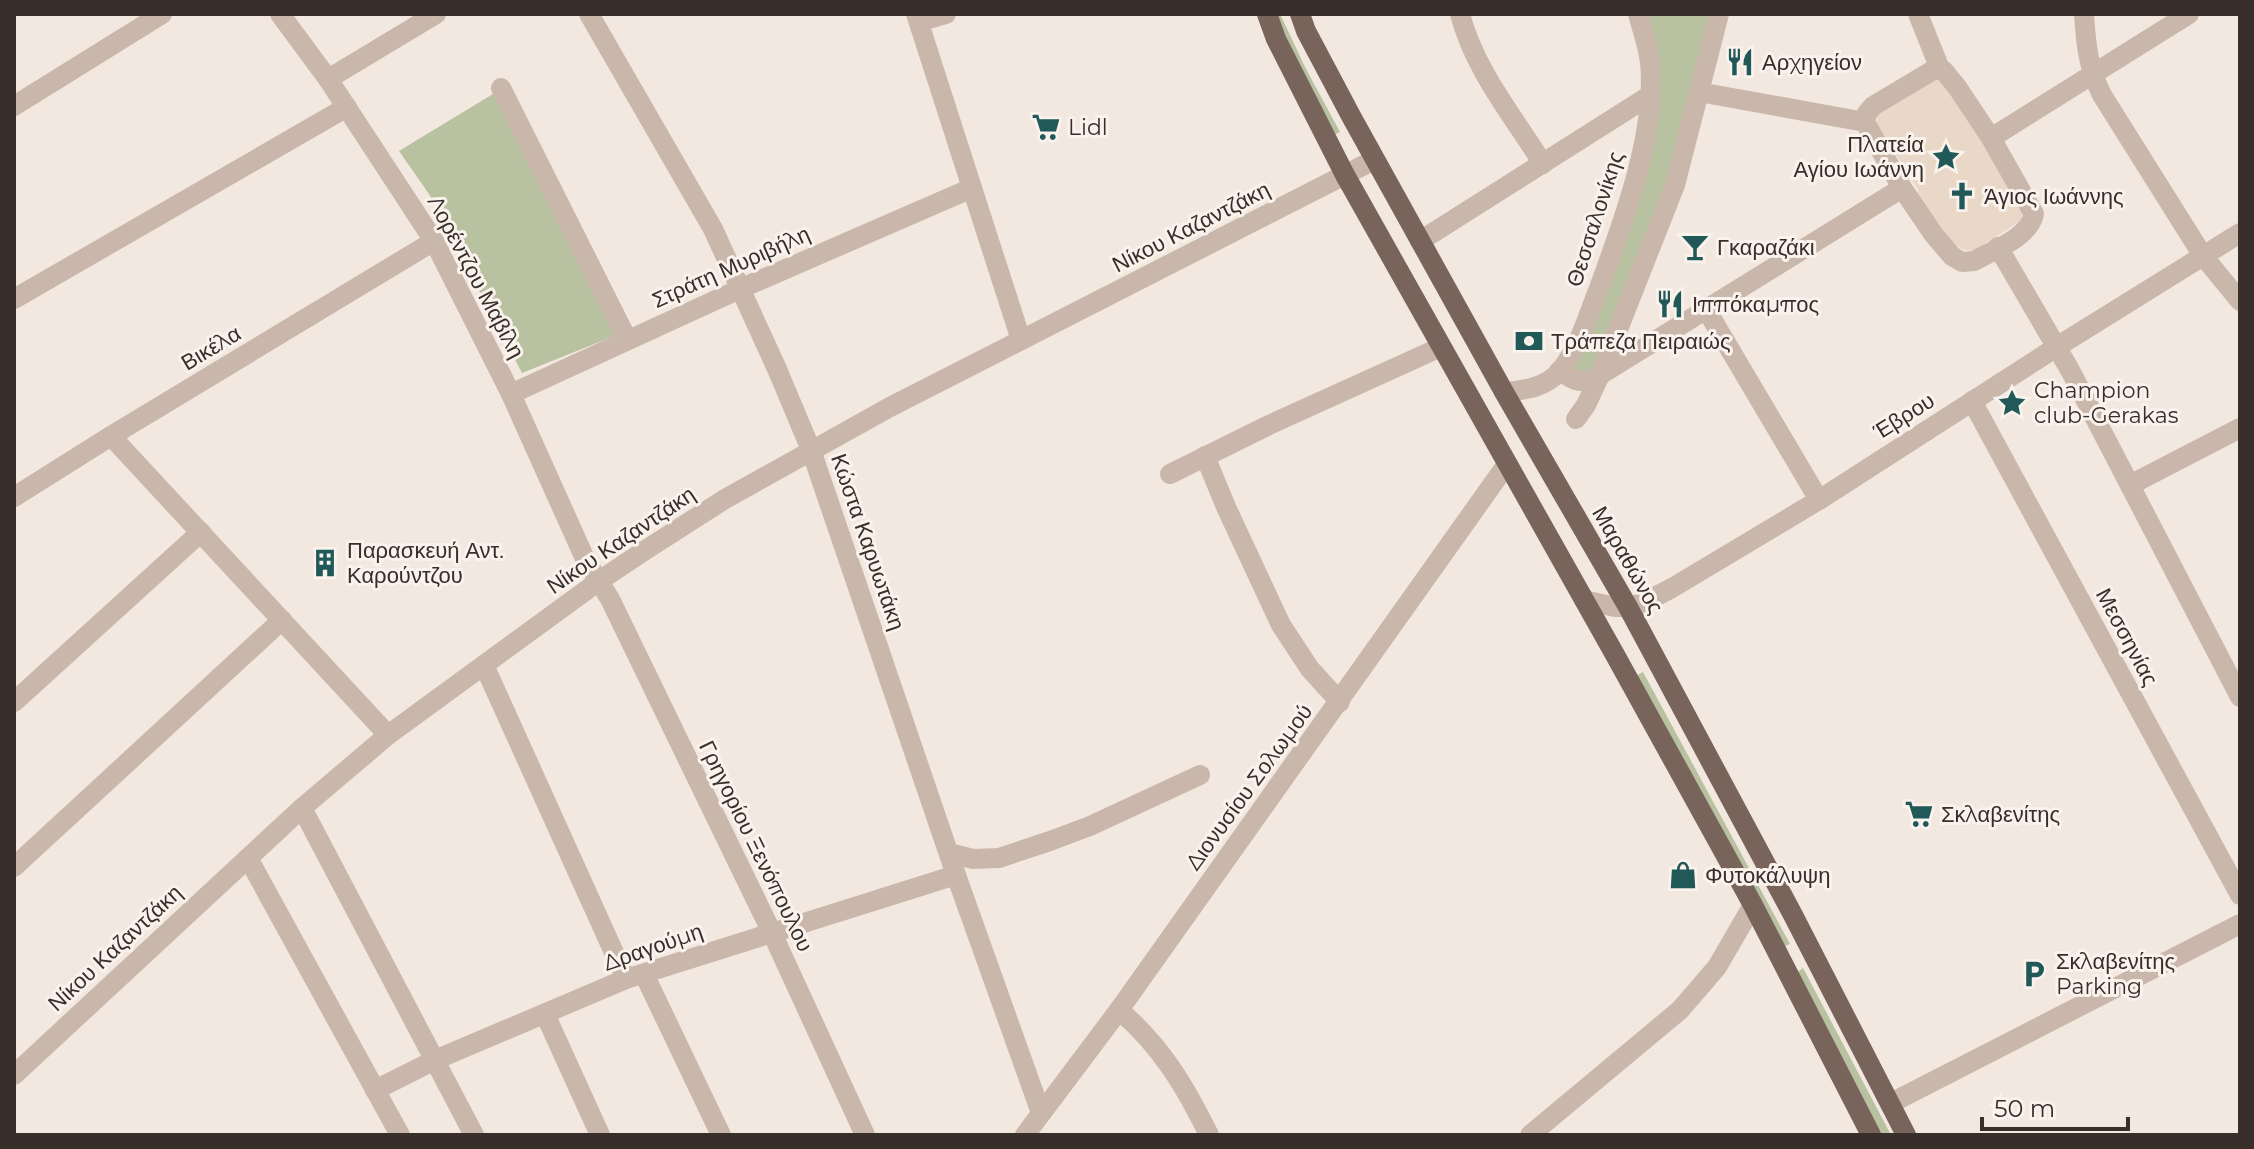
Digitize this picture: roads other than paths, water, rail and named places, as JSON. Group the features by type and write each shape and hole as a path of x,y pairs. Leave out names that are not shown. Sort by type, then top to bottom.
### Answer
{"main road":[{"path":"1267,14 1276,39 1345,175 1753,905 1871,1135"},
{"name":"Μαραθώνος","path":"1300,14 1374,160 1628,607 1744,821 1906,1135"}],"street":[{"path":"14,106 162,14"},
{"name":"Λορέντζου Μαβίλη","path":"280,14 347,107 434,241 511,394 586,561 599,581"},
{"path":"328,79 436,14"},
{"path":"946,14 917,18 1021,340"},
{"path":"1460,14 1466,38 1479,64 1543,164"},
{"name":"Θεσσαλονίκης","path":"1559,371 1587,319 1619,234 1645,139 1650,62 1638,14"},
{"path":"1576,419 1600,375 1675,185 1719,14"},
{"path":"1918,14 1940,69 1950,77 1991,138 2034,214 2026,229 1968,263 1952,256 1934,235 1902,188 1865,122 1873,106 1928,71 1940,69"},
{"path":"2084,14 2086,47 2092,73 2102,95 2203,256 2240,301"},
{"path":"1991,138 2189,14"},
{"name":"Κώστα Καρυωτάκη","path":"591,15 713,229 742,288 811,450 1041,1113"},
{"path":"501,88 627,339"},
{"path":"1699,92 1865,122"},
{"path":"1420,241 1649,96"},
{"path":"14,299 347,107"},
{"name":"Νίκου Καζαντζάκη","path":"14,1075 302,808 388,735 599,581 725,499 811,450 1374,160"},
{"name":"Στράτη Μυριβήλη","path":"511,394 627,339 972,188"},
{"path":"1504,392 1527,390 1544,384 1559,371 1575,380 1587,382 1902,188"},
{"name":"Έβρου","path":"1628,607 1672,588 1819,500 2240,233"},
{"name":"Βικέλα","path":"14,497 434,241"},
{"path":"1998,247 2130,485 2240,697"},
{"path":"1706,309 1819,500"},
{"path":"1170,474 1441,347"},
{"name":"Μεσσηνίας","path":"1972,401 2240,895"},
{"path":"2130,485 2240,428"},
{"path":"111,436 388,735"},
{"path":"1205,456 1281,625 1310,669 1340,702"},
{"name":"Διονυσίου Σολωμού","path":"1025,1135 1119,1010 1507,464"},
{"path":"14,702 201,532"},
{"name":"Γρηγορίου Ξενόπουλου","path":"599,581 772,933 865,1135"},
{"path":"1584,600 1628,607"},
{"path":"14,867 282,620"},
{"path":"484,665 635,977 721,1135"},
{"path":"949,853 973,859 999,858 1090,826 1200,775"},
{"path":"302,808 474,1135"},
{"path":"248,858 400,1135"},
{"name":"Δραγούμη","path":"375,1090 435,1060 635,977 956,875"},
{"path":"1530,1135 1680,1010 1717,967 1753,905"},
{"path":"1891,1103 2240,924"},
{"path":"1119,1010 1161,1053 1195,1106 1209,1135"},
{"path":"545,1014 600,1135"}],"place":[{"name":"Αρχηγείον","path":"1740,62"},
{"name":"Lidl","path":"1046,127"},
{"name":"Πλατεία Αγίου Ιωάννη","path":"1946,157"},
{"name":"Άγιος Ιωάννης","path":"1962,196"},
{"name":"Γκαραζάκι","path":"1695,247"},
{"name":"Ιππόκαμπος","path":"1670,304"},
{"name":"Τράπεζα Πειραιώς","path":"1529,341"},
{"name":"Champion club-Gerakas","path":"2012,403"},
{"name":"Παρασκευή Αντ. Καρούντζου","path":"325,563"},
{"name":"Σκλαβενίτης","path":"1919,814"},
{"name":"Φυτοκάλυψη","path":"1683,875"},
{"name":"Σκλαβενίτης Parking","path":"2034,974"}]}
